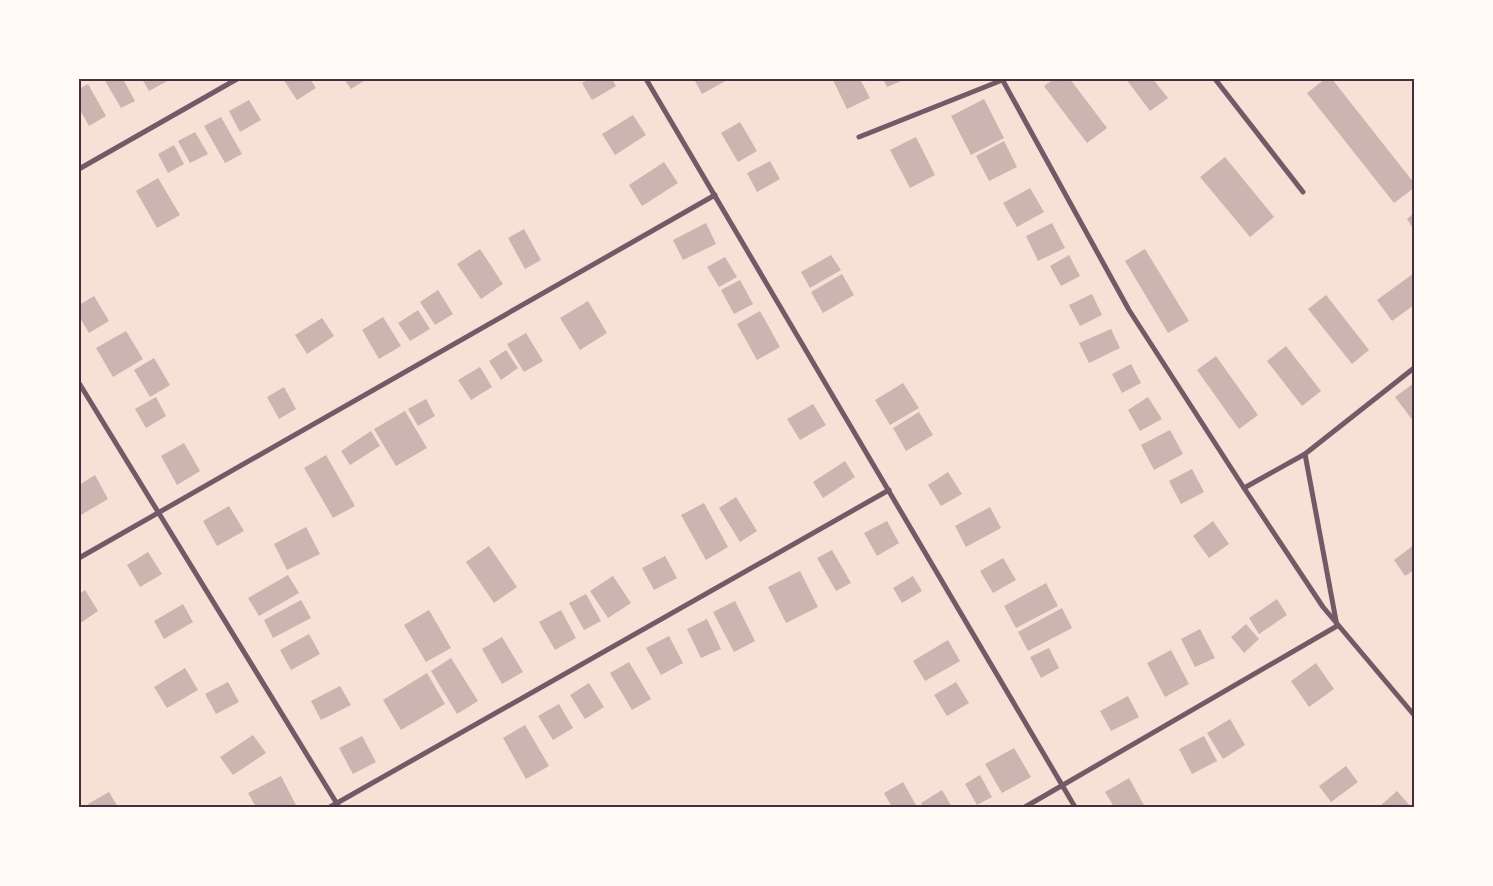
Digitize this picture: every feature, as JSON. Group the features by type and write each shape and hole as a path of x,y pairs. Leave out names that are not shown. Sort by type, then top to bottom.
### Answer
{"street":[{"path":"79,170 237,79"},
{"path":"646,79 1075,807"},
{"path":"859,136 1003,79 1128,310 1337,626 1414,714"},
{"path":"1215,79 1303,192"},
{"path":"79,558 714,195"},
{"path":"1244,488 1305,454 1414,368"},
{"path":"79,383 338,805"},
{"path":"1305,454 1337,626"},
{"path":"330,807 338,805 889,490"},
{"path":"1025,807 1337,626"}],"building":[{"path":"104,79 123,79 135,101 121,108"},
{"path":"142,79 171,79 149,91"},
{"path":"283,79 310,79 316,88 297,100"},
{"path":"344,79 367,79 351,89"},
{"path":"589,79 612,79 616,86 592,100 582,83"},
{"path":"694,79 729,79 702,94"},
{"path":"860,79 870,98 847,109 833,80"},
{"path":"883,79 906,79 887,87"},
{"path":"1054,79 1070,79 1107,128 1087,143 1044,86"},
{"path":"1126,79 1153,79 1168,98 1150,111"},
{"path":"1325,79 1332,79 1414,183 1414,188 1394,203 1307,93"},
{"path":"88,84 106,116 89,126 79,108 79,89"},
{"path":"984,99 1004,138 971,155 951,116"},
{"path":"249,100 261,120 240,132 229,111"},
{"path":"633,115 646,135 615,155 602,134"},
{"path":"221,117 242,154 225,163 204,126"},
{"path":"740,122 757,151 738,162 721,133"},
{"path":"195,132 208,154 190,163 178,141"},
{"path":"916,137 935,175 910,188 890,150"},
{"path":"1004,141 1017,167 989,181 976,156"},
{"path":"174,145 184,164 168,173 158,154"},
{"path":"1225,157 1274,217 1250,237 1200,177"},
{"path":"770,161 780,179 757,192 747,173"},
{"path":"664,162 678,183 642,206 629,185"},
{"path":"158,178 180,215 157,228 136,191"},
{"path":"1030,188 1044,212 1017,227 1003,203"},
{"path":"1414,213 1414,230 1407,219"},
{"path":"706,223 716,244 683,260 673,240"},
{"path":"1052,223 1065,248 1038,261 1026,236"},
{"path":"524,229 541,260 525,269 508,238"},
{"path":"480,249 503,284 481,299 457,264"},
{"path":"1145,249 1189,321 1168,333 1125,261"},
{"path":"831,255 841,270 810,288 801,272"},
{"path":"1069,255 1080,276 1061,286 1050,266"},
{"path":"725,257 737,277 719,287 707,267"},
{"path":"1414,273 1414,305 1392,321 1377,300"},
{"path":"842,274 854,295 823,313 811,292"},
{"path":"740,280 753,304 734,314 721,290"},
{"path":"438,290 453,314 435,325 420,302"},
{"path":"1092,294 1102,315 1080,326 1069,305"},
{"path":"1326,295 1369,350 1352,364 1308,309"},
{"path":"94,296 109,321 89,333 79,316 79,305"},
{"path":"588,301 607,333 580,350 560,318"},
{"path":"418,310 430,329 410,341 398,323"},
{"path":"760,311 780,347 757,360 737,324"},
{"path":"383,317 401,346 379,359 362,330"},
{"path":"322,318 334,336 307,354 295,335"},
{"path":"1111,329 1120,348 1089,363 1079,343"},
{"path":"126,331 143,359 113,377 96,348"},
{"path":"526,333 543,361 524,372 507,344"},
{"path":"1286,346 1321,391 1302,406 1267,361"},
{"path":"506,350 518,368 501,380 489,361"},
{"path":"1216,356 1258,415 1239,429 1197,370"},
{"path":"154,358 170,385 150,397 134,370"},
{"path":"1131,364 1141,383 1122,393 1112,374"},
{"path":"480,367 492,387 471,400 458,380"},
{"path":"903,383 919,408 890,425 875,400"},
{"path":"1414,383 1414,422 1395,397"},
{"path":"284,387 296,409 279,419 267,397"},
{"path":"156,397 166,416 146,428 135,409"},
{"path":"1148,397 1162,419 1140,431 1128,410"},
{"path":"426,399 435,416 418,426 408,409"},
{"path":"813,404 826,425 800,440 787,419"},
{"path":"405,411 427,448 396,466 374,429"},
{"path":"919,412 933,435 906,451 893,428"},
{"path":"1170,430 1183,454 1154,470 1141,445"},
{"path":"371,431 380,446 350,465 341,451"},
{"path":"184,443 200,471 177,485 161,456"},
{"path":"326,455 355,506 333,518 304,468"},
{"path":"845,461 855,477 823,498 813,482"},
{"path":"1192,469 1204,492 1181,504 1169,481"},
{"path":"948,472 962,494 941,506 928,485"},
{"path":"95,475 108,499 79,516 79,485"},
{"path":"736,497 757,531 740,542 719,508"},
{"path":"704,503 728,547 706,560 681,515"},
{"path":"229,506 244,531 217,546 203,521"},
{"path":"990,507 1001,528 966,547 955,526"},
{"path":"887,521 899,543 877,556 864,533"},
{"path":"1213,521 1229,544 1209,558 1193,536"},
{"path":"306,527 320,554 287,570 274,544"},
{"path":"1414,545 1414,570 1405,576 1394,560"},
{"path":"489,546 517,587 494,603 466,562"},
{"path":"832,550 851,583 836,591 817,558"},
{"path":"148,552 162,574 140,587 127,565"},
{"path":"665,556 677,578 654,590 642,568"},
{"path":"1003,558 1016,580 993,593 980,571"},
{"path":"800,571 818,607 786,623 768,587"},
{"path":"288,575 299,593 259,616 248,598"},
{"path":"613,576 631,603 608,618 590,591"},
{"path":"913,576 922,591 902,603 893,588"},
{"path":"1046,583 1058,606 1016,628 1004,606"},
{"path":"85,590 98,611 79,624 79,594"},
{"path":"586,594 601,621 584,630 569,603"},
{"path":"1277,599 1287,615 1259,634 1249,618"},
{"path":"301,600 311,618 273,638 264,620"},
{"path":"735,601 755,641 734,652 713,612"},
{"path":"183,604 193,622 164,639 154,621"},
{"path":"1062,608 1072,628 1028,651 1018,632"},
{"path":"429,610 451,648 426,662 404,625"},
{"path":"561,610 576,638 555,650 539,622"},
{"path":"707,619 721,649 701,658 687,629"},
{"path":"1246,624 1259,639 1244,653 1231,637"},
{"path":"1200,629 1215,658 1195,667 1181,639"},
{"path":"309,634 320,654 291,670 280,650"},
{"path":"669,636 683,663 661,675 646,648"},
{"path":"502,637 523,672 502,684 482,649"},
{"path":"948,640 960,661 925,681 913,661"},
{"path":"1049,648 1059,668 1041,678 1030,657"},
{"path":"1171,650 1189,684 1165,697 1147,663"},
{"path":"451,658 478,701 457,714 431,671"},
{"path":"629,662 651,699 632,710 610,673"},
{"path":"1316,663 1334,689 1309,707 1291,681"},
{"path":"185,668 198,690 167,708 154,687"},
{"path":"427,673 445,704 401,730 383,700"},
{"path":"228,682 239,702 216,714 205,694"},
{"path":"956,682 969,703 947,716 934,695"},
{"path":"589,683 604,707 585,719 570,695"},
{"path":"340,686 351,705 321,720 311,701"},
{"path":"1128,696 1139,717 1111,731 1100,711"},
{"path":"559,704 573,728 553,740 538,716"},
{"path":"1230,719 1245,745 1223,759 1207,733"},
{"path":"525,725 549,766 526,779 503,738"},
{"path":"253,735 266,753 233,775 220,757"},
{"path":"362,736 376,762 353,774 339,748"},
{"path":"1204,736 1217,761 1192,774 1179,749"},
{"path":"1014,748 1031,777 1002,793 985,764"},
{"path":"1346,766 1358,782 1331,802 1319,786"},
{"path":"980,775 992,797 977,805 965,784"},
{"path":"281,776 297,807 256,807 248,793"},
{"path":"1129,778 1145,807 1114,807 1105,792"},
{"path":"903,782 917,807 892,807 884,793"},
{"path":"942,790 952,807 923,807 921,803"},
{"path":"1397,791 1411,807 1379,807"},
{"path":"109,792 118,807 90,807 88,804"}]}
